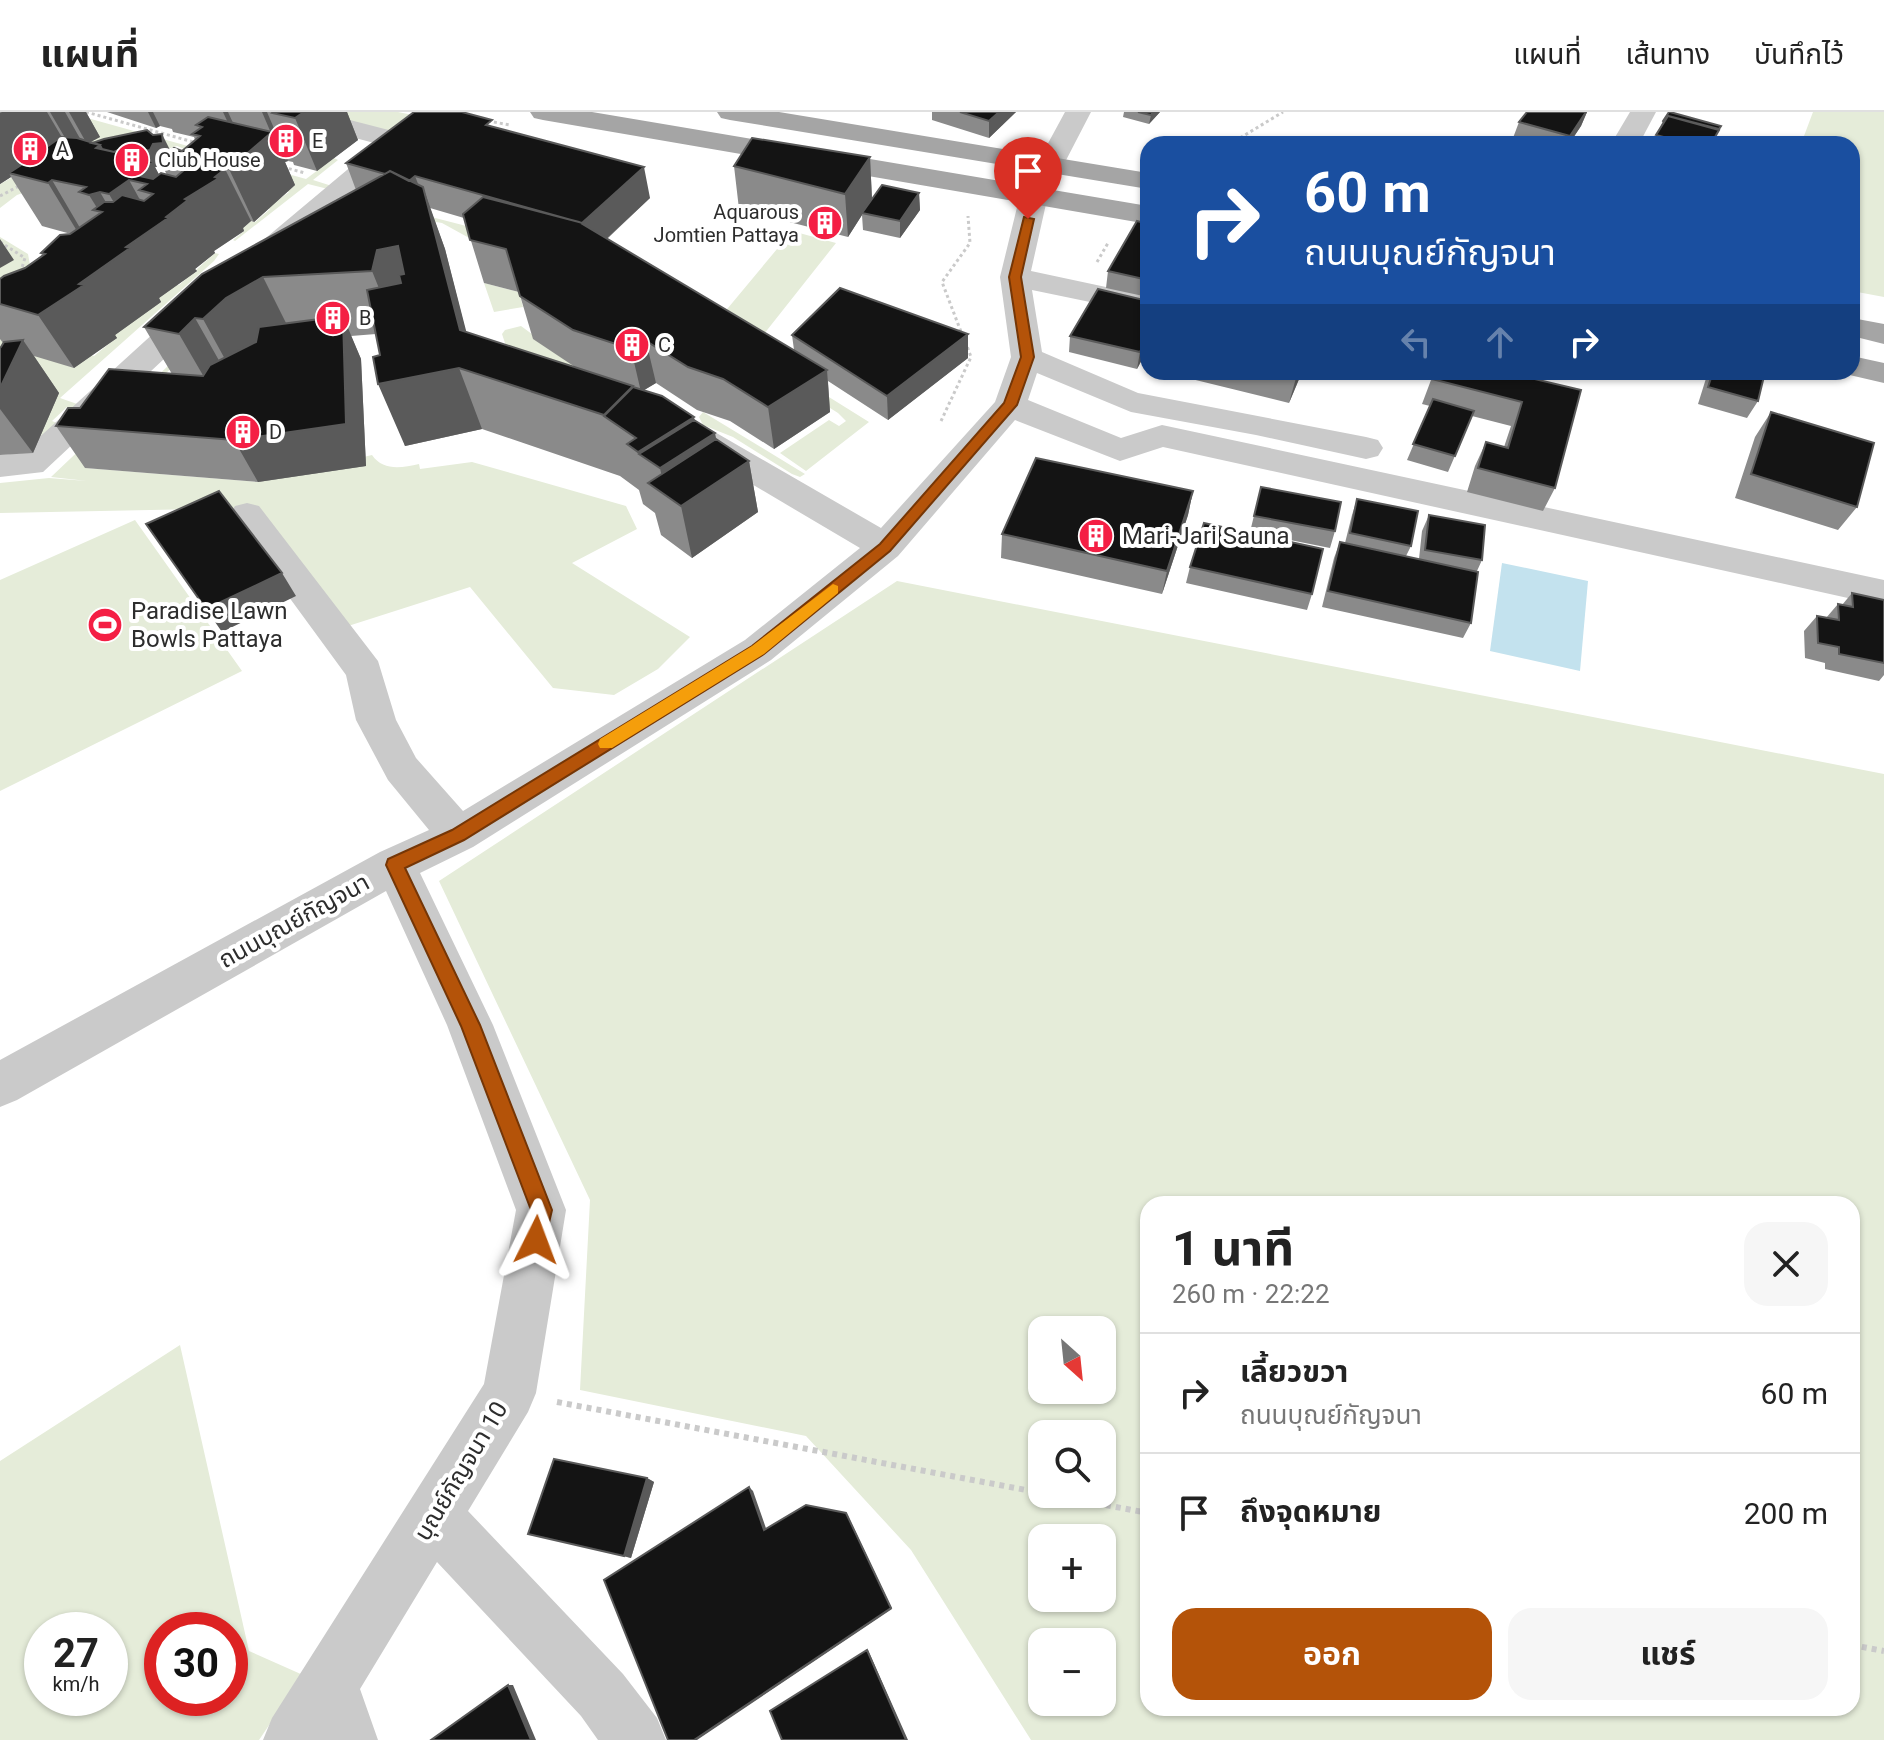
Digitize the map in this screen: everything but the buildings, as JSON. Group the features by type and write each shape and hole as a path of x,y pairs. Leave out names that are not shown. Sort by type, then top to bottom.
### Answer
{"main road":[{"path":"543,112 1043,180 1140,181"},
{"path":"730,112 1043,180 1140,212"},
{"path":"1860,329 1884,334"},
{"path":"1860,368 1884,373"}],"street":[{"path":"0,466 31,464 228,285 316,210 342,204 398,141 289,112"},
{"name":"ถนนบุณย์กัญจนา","path":"0,1085 395,865 458,835 758,650 885,547 1010,405 1027,357 1015,277 1043,180 1078,112"},
{"path":"1630,136 1643,112"},
{"path":"1015,277 1140,303"},
{"path":"1027,357 1131,402 1256,424 1366,448"},
{"path":"1010,405 1120,450 1162,436 1884,593"},
{"path":"693,434 885,547"},
{"path":"247,515 364,671 376,720 402,769 458,835"},
{"name":"บุณย์กัญจนา 10","path":"294,1740 338,1714 433,1516 509,1393 541,1210 470,1025 395,865"},
{"path":"433,1516 602,1695 635,1740"}],"path":[{"path":"86,112 206,145"},
{"path":"1243,136 1283,112"},
{"path":"83,120 92,114"},
{"path":"482,120 513,126"},
{"path":"147,137 160,133"},
{"path":"282,166 315,176 308,181 342,204"},
{"path":"0,196 29,181"},
{"path":"941,421 971,357 942,282 970,243 970,220 966,211"},
{"path":"1082,291 1109,240"},
{"path":"0,242 25,258 25,267 19,276"},
{"path":"509,1393 1028,1491"},
{"path":"1116,1507 1140,1512"},
{"path":"1860,1646 1884,1651"}],"green space":[{"path":"312,112 398,112 442,121 418,140"},
{"path":"1813,112 1884,112 1884,297 1860,292 1860,136 1804,136"},
{"path":"73,114 306,179 334,158 338,160 313,180 332,186 328,189 308,184 235,241 244,231 240,230 251,221 255,222 270,209 267,208 289,192 177,146 51,183 17,195 0,208 0,184 13,177"},
{"path":"412,212 610,263 713,326 792,231 836,243 752,349 869,422 806,471 780,453 829,420 839,426 846,421 838,413 736,349 471,239 442,223 419,219 213,328 160,379 86,468 258,482 372,455 387,466 419,464 420,469 472,462 626,506 637,529 572,563 690,637 658,669 614,695 553,688 470,587 345,627 251,508 0,513 0,483 49,478 87,481 51,477 209,327"},
{"path":"0,237 28,254 31,271 0,302"},
{"path":"215,253 219,254 214,261 60,398 80,405 79,410 67,407 52,421 62,425 33,455 0,406 0,332 94,356 116,338 112,336 160,302 156,300 179,285"},
{"path":"484,283 519,292 523,307 494,312"},
{"path":"521,326 585,373 506,346 502,334 505,330"},
{"path":"703,412 805,474 800,477 792,474 733,437 703,425 699,417"},
{"name":"Paradise Lawn Bowls Pattaya","path":"135,520 242,671 0,791 0,580"},
{"path":"897,581 1884,774 1884,1740 1031,1740 911,1550 806,1436 580,1390 590,1200 439,881"},
{"path":"180,1345 240,1612 144,1612 144,1716 248,1716 248,1647 249,1651 303,1675 259,1740 0,1740 0,1461"}],"water":[{"path":"1502,563 1588,581 1580,671 1490,651"}],"slow traffic":[{"path":"606,744 758,650 833,589"}],"place":[{"name":"E","path":"286,141"},
{"name":"A","path":"30,149"},
{"name":"Club House","path":"132,160"},
{"name":"Aquarous Jomtien Pattaya","path":"825,223"},
{"name":"B","path":"333,318"},
{"name":"C","path":"632,345"},
{"name":"D","path":"243,432"},
{"name":"Mari-Jari Sauna","path":"1096,536"},
{"name":"Paradise Lawn Bowls Pattaya","path":"105,625"}],"route":[{"path":"536,1240 541,1210 470,1025 395,865 458,835 758,650 885,547 1010,405 1027,357 1015,277 1028,219"}]}
